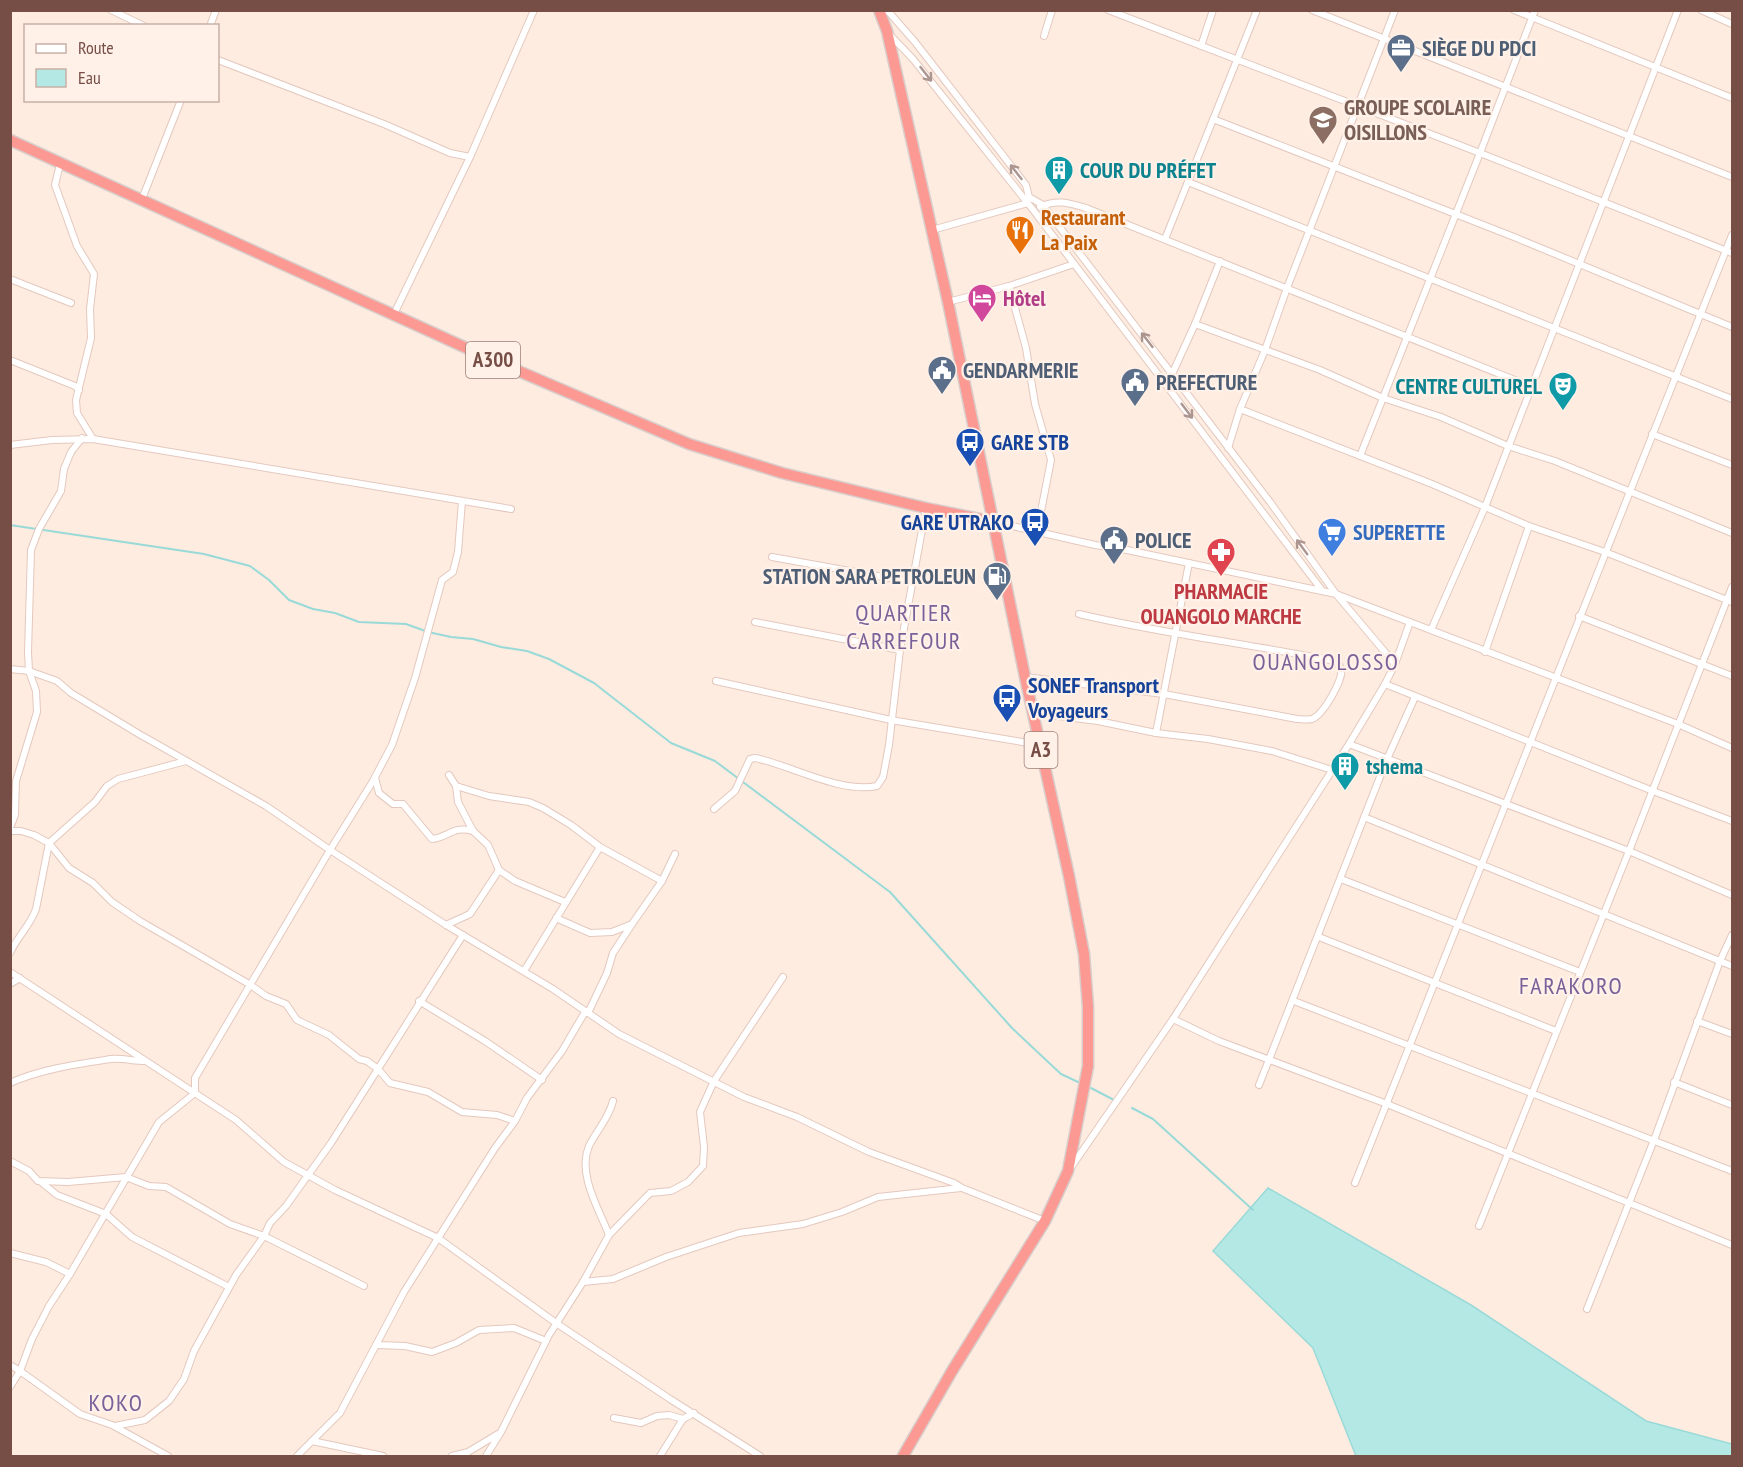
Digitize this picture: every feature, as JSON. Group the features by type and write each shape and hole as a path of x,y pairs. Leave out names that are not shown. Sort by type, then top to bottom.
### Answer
{"highway":[{"name":"A3","path":"884,18 948,302 1084,954 1088,1066 1068,1172 1045,1221 952,1371 903,1456"},
{"name":"A300","path":"10,140 541,381 689,444 782,472 926,508 995,522"}],"street":[{"path":"111,10 140,24"},
{"path":"394,314 470,158 534,10"},
{"path":"874,10 915,42 1026,185 1029,197 1042,206 1173,374 1336,594 1395,664"},
{"path":"1044,36 1052,10"},
{"path":"1108,10 1730,252"},
{"path":"1201,46 1213,10"},
{"path":"1165,239 1257,10"},
{"path":"1312,10 1629,138 1732,177"},
{"path":"1228,448 1240,409 1265,350 1395,10"},
{"path":"1514,10 1533,14 1656,68 1732,98"},
{"path":"1431,630 1485,507 1678,10"},
{"path":"1701,10 1732,24"},
{"path":"1360,456 1533,14"},
{"path":"884,18 913,59 1028,203 1321,589"},
{"path":"219,60 384,124 450,153 470,158"},
{"path":"142,199 180,102"},
{"path":"1213,119 1455,214 1732,327"},
{"path":"60,164 55,185 76,246 92,269 94,279 90,309 91,338 76,400 77,413 93,439"},
{"path":"1188,182 1555,326 1732,399"},
{"path":"1034,211 1051,202 1070,203 1532,387"},
{"path":"932,230 1028,203"},
{"path":"1355,1183 1675,376 1730,252 1732,235"},
{"path":"1167,385 1220,261"},
{"path":"948,302 1010,286 1074,264"},
{"path":"10,279 71,303"},
{"path":"1010,286 1026,348 1035,404 1051,460 1037,532"},
{"path":"1195,324 1320,370 1383,398 1441,417 1508,446 1556,461 1732,533"},
{"path":"10,360 75,386 79,390"},
{"path":"1240,409 1432,484 1529,526 1605,552 1730,601"},
{"path":"1652,434 1732,465"},
{"path":"82,438 71,452 64,469 61,491 39,530 31,550 28,608 29,671 36,691 37,712 16,781 15,815 10,830 27,833 49,843 69,868 93,883 112,902 266,996 286,1004 297,1020 329,1035 359,1059 367,1061 378,1069 390,1083 428,1092 462,1112 497,1115 515,1121"},
{"path":"10,445 93,439 511,509"},
{"path":"195,1093 195,1078 392,745 406,706 442,579 453,572 458,552 462,501"},
{"path":"714,808 735,791 744,767 750,759 755,758 826,780 867,788 877,786 883,777 889,745 900,650 926,508"},
{"path":"995,522 1321,589 1678,724 1732,748"},
{"path":"1485,652 1529,526"},
{"path":"772,557 911,582"},
{"path":"1156,733 1189,563"},
{"path":"1479,1226 1653,791 1701,664 1730,601 1732,587"},
{"path":"1025,676 1164,694 1297,719 1312,719 1322,712 1332,696 1341,673 1340,666 1335,661 1257,646 1176,635 1079,614"},
{"path":"1579,616 1732,676"},
{"path":"755,622 900,650"},
{"path":"1068,1172 1173,1018 1349,744 1395,664 1410,622"},
{"path":"10,669 29,671 57,681 71,693 266,806 446,925 524,971 619,1034 744,1097 797,1117 869,1152 954,1183 1045,1221"},
{"path":"716,681 891,720 1040,745"},
{"path":"1385,684 1732,821"},
{"path":"1259,1085 1294,1001 1387,759 1415,697"},
{"path":"1033,713 1208,739 1272,752 1332,770"},
{"path":"1349,744 1629,851 1732,895"},
{"path":"10,953 36,909 49,843 95,802 107,786 118,779 186,761"},
{"path":"449,775 456,786 458,802 473,831 488,845 499,870 514,881 565,902"},
{"path":"375,777 379,792 393,804 403,804 432,839 465,828 473,831"},
{"path":"456,786 489,796 530,802 571,825 600,847 662,881"},
{"path":"1364,817 1732,966"},
{"path":"524,971 600,847"},
{"path":"297,1456 340,1413 396,1306 495,1148 515,1121 527,1098 542,1080 587,1013 607,973 613,953 662,881 675,854"},
{"path":"446,925 470,914 499,870"},
{"path":"1341,879 1580,972"},
{"path":"556,918 590,933 612,932 632,924"},
{"path":"115,1426 145,1420 169,1401 184,1379 194,1351 229,1287 264,1236 270,1223 286,1206 331,1143 463,935"},
{"path":"1587,1309 1732,935"},
{"path":"1319,937 1556,1031"},
{"path":"10,972 237,1120 284,1162 438,1238 556,1323 760,1456"},
{"path":"486,1456 501,1432 546,1341 583,1282 609,1234 650,1193 671,1191 688,1182 703,1166 704,1147 700,1112 714,1081 783,977"},
{"path":"10,979 20,978"},
{"path":"10,984 20,978"},
{"path":"419,1001 485,1041 542,1080"},
{"path":"1294,1001 1732,1171"},
{"path":"1173,1018 1219,1041 1387,1104 1732,1245"},
{"path":"1697,1021 1732,1034"},
{"path":"10,1083 60,1068 113,1059 146,1061"},
{"path":"1674,1082 1732,1105"},
{"path":"10,1387 21,1371 32,1339 49,1306 159,1122 195,1093"},
{"path":"609,1234 585,1172 588,1147 610,1112 613,1101"},
{"path":"10,1161 29,1171 57,1195 105,1214 132,1238 229,1287"},
{"path":"40,1181 68,1182 126,1177 149,1186 166,1187 230,1224 264,1236 364,1286"},
{"path":"583,1282 613,1279 666,1257 739,1233 803,1224 842,1212 878,1197 962,1188"},
{"path":"10,1253 46,1262 70,1274"},
{"path":"376,1345 405,1346 432,1352 456,1343 479,1330 514,1328 546,1341"},
{"path":"10,1365 80,1414 115,1426 168,1456"},
{"path":"660,1456 682,1419 694,1413"},
{"path":"614,1418 641,1423 669,1415 682,1419"},
{"path":"452,1456 468,1452 501,1432"},
{"path":"312,1441 383,1456"}],"water":[{"path":"1268,1188 1471,1305 1646,1421 1732,1444 1732,1456 1356,1456 1313,1348 1213,1251"}],"waterway":[{"path":"10,525 204,554 250,566 269,580 289,600 313,609 335,613 359,622 406,624 428,632 527,651 549,659 594,683 671,743 715,761 890,892 1012,1028 1061,1074 1078,1082"},
{"path":"1091,1088 1114,1100"},
{"path":"1132,1108 1153,1119 1253,1210"}],"place":[{"name":"SIÈGE DU PDCI","path":"1401,74"},
{"name":"GROUPE SCOLAIRE OISILLONS","path":"1323,146"},
{"name":"COUR DU PRÉFET","path":"1059,196"},
{"name":"Restaurant La Paix","path":"1020,256"},
{"name":"Hôtel","path":"982,324"},
{"name":"GENDARMERIE","path":"942,396"},
{"name":"PREFECTURE","path":"1135,408"},
{"name":"CENTRE CULTUREL","path":"1563,412"},
{"name":"GARE STB","path":"970,468"},
{"name":"GARE UTRAKO","path":"1035,548"},
{"name":"SUPERETTE","path":"1332,558"},
{"name":"POLICE","path":"1114,566"},
{"name":"PHARMACIE OUANGOLO MARCHE","path":"1221,578"},
{"name":"STATION SARA PETROLEUN","path":"997,602"},
{"name":"SONEF Transport Voyageurs","path":"1007,724"},
{"name":"tshema","path":"1345,792"}],"district":[{"name":"QUARTIER CARREFOUR","path":"904,627"},
{"name":"OUANGOLOSSO","path":"1326,662"},
{"name":"FARAKORO","path":"1571,986"},
{"name":"KOKO","path":"116,1403"}]}
